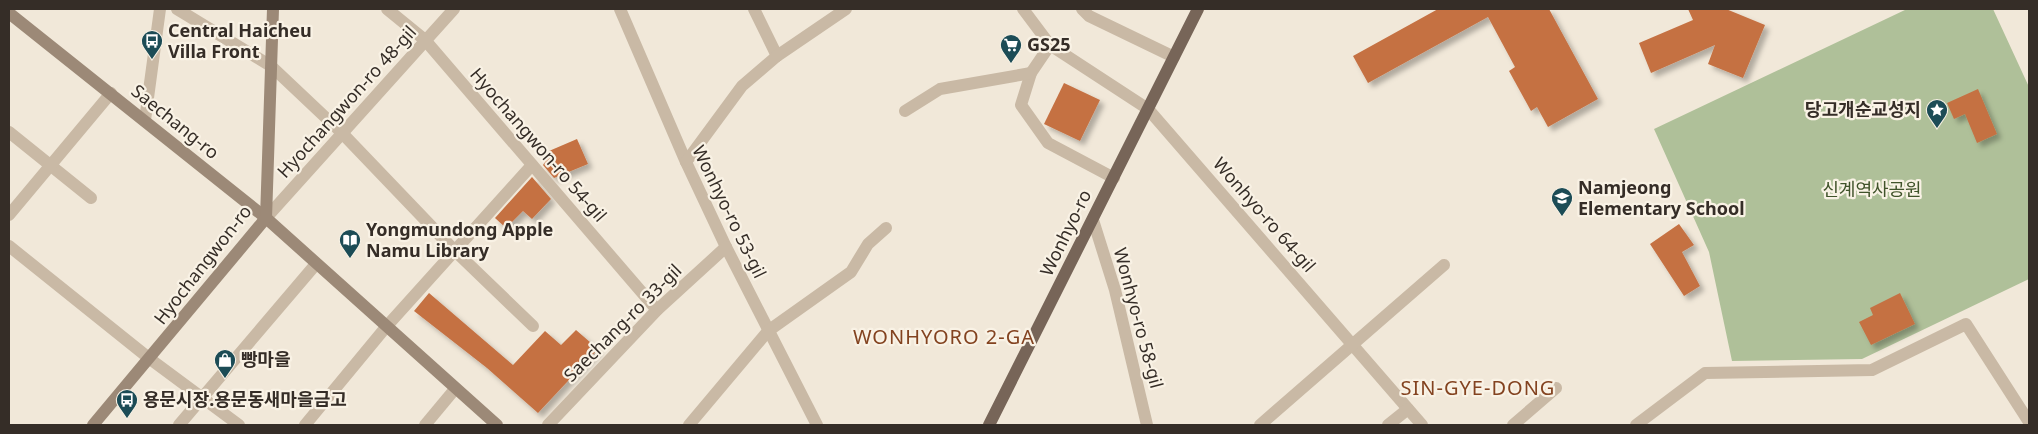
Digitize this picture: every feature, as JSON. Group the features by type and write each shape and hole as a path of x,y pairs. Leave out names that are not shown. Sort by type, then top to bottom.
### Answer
{"main road":[{"name":"Hyochangwon-ro","path":"93,425 266,218 273,9"},
{"name":"Wonhyo-ro","path":"989,425 1114,178 1195,10"},
{"name":"Saechang-ro","path":"9,13 266,218 386,328 497,425"}],"street":[{"path":"145,120 160,9"},
{"path":"177,9 270,66 342,133 455,251 533,326"},
{"name":"Hyochangwon-ro 54-gil","path":"387,9 425,40 657,310"},
{"name":"Hyochangwon-ro 48-gil","path":"266,218 454,9"},
{"name":"Wonhyo-ro 53-gil","path":"620,9 686,162 726,247 816,425"},
{"path":"754,9 777,56"},
{"path":"686,162 742,86 830,13 846,9"},
{"name":"Wonhyo-ro 64-gil","path":"1023,9 1050,45 1148,109 1354,344 1422,425"},
{"path":"1082,9 1089,16 1174,57"},
{"path":"1050,45 1031,73 1021,105 1048,143 1114,178"},
{"path":"905,111 940,89 1031,73"},
{"path":"9,215 111,93"},
{"path":"9,132 91,198"},
{"path":"305,425 386,328 532,165"},
{"name":"Wonhyo-ro 58-gil","path":"1093,220 1115,290 1147,425"},
{"path":"689,425 768,331 851,272 868,244 886,228"},
{"path":"9,246 150,359 239,425"},
{"name":"Saechang-ro 33-gil","path":"548,425 657,310 726,247"},
{"path":"180,425 316,264"},
{"path":"1260,425 1444,264"},
{"path":"1636,425 1705,373 1872,370 1966,324 2029,422"},
{"path":"1512,425 1556,388"},
{"path":"425,425 455,389"},
{"path":"1388,425 1408,409"}],"green space":[{"name":"신계역사공원","path":"1907,9 1993,9 2029,87 2029,279 1862,359 1732,361 1709,252 1654,129"}],"building":[{"path":"1438,9 1549,9 1598,99 1548,127 1537,107 1531,111 1509,71 1515,67 1488,17 1368,83 1353,56"},
{"path":"1688,9 1726,9 1765,25 1743,78 1708,64 1715,45 1651,73 1639,43 1693,20"},
{"path":"1064,83 1100,100 1080,141 1044,124"},
{"path":"1978,89 1997,134 1977,143 1965,114 1954,119 1947,103"},
{"path":"577,139 588,164 554,178 543,165 545,162 542,154"},
{"path":"532,177 551,199 532,219 523,211 506,228 495,218"},
{"path":"1679,224 1694,245 1682,252 1700,286 1684,296 1650,244"},
{"path":"429,293 513,365 545,331 561,345 576,330 598,349 538,413 487,368 414,311"},
{"path":"1900,293 1915,324 1871,345 1859,322 1873,315 1870,308"}],"place":[{"name":"Central Haicheu Villa Front","path":"152,60"},
{"name":"GS25","path":"1011,64"},
{"name":"당고개순교성지","path":"1937,129"},
{"name":"Namjeong Elementary School","path":"1562,217"},
{"name":"Yongmundong Apple Namu Library","path":"350,259"},
{"name":"빵마을","path":"225,379"},
{"name":"용문시장.용문동새마을금고","path":"127,419"}],"district":[{"name":"WONHYORO 2-GA","path":"944,337"},
{"name":"SIN-GYE-DONG","path":"1478,388"}]}
